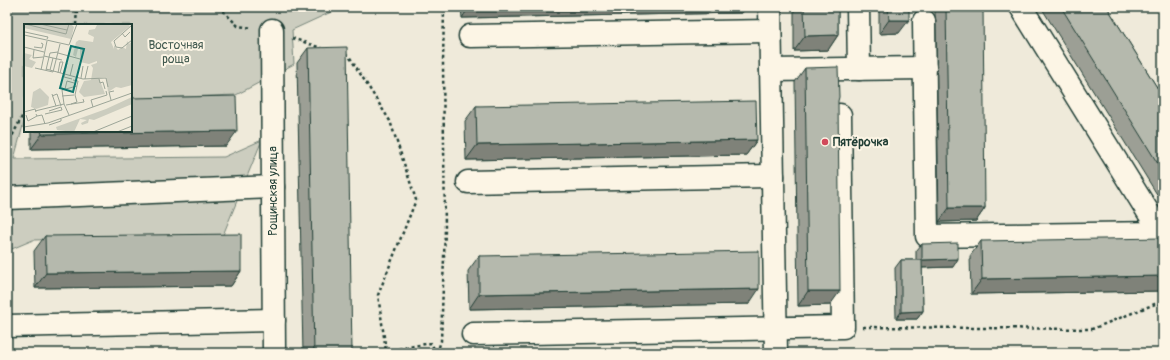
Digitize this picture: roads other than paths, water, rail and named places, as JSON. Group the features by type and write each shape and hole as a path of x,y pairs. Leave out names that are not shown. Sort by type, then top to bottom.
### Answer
{"street":[{"path":"770,7 776,353"},
{"path":"858,7 859,69"},
{"path":"1020,7 1162,235"},
{"path":"924,21 927,236 1162,235"},
{"name":"Рощинская улица","path":"272,30 274,353"},
{"path":"470,36 770,30"},
{"path":"771,70 925,68"},
{"path":"473,334 843,327 840,115"},
{"path":"468,182 772,176"},
{"path":"7,198 274,187"},
{"path":"7,326 274,320"}],"place":[{"name":"Пятёрочка","path":"825,142"}],"park label":[{"name":"Восточная роща","path":"176,52"}]}
